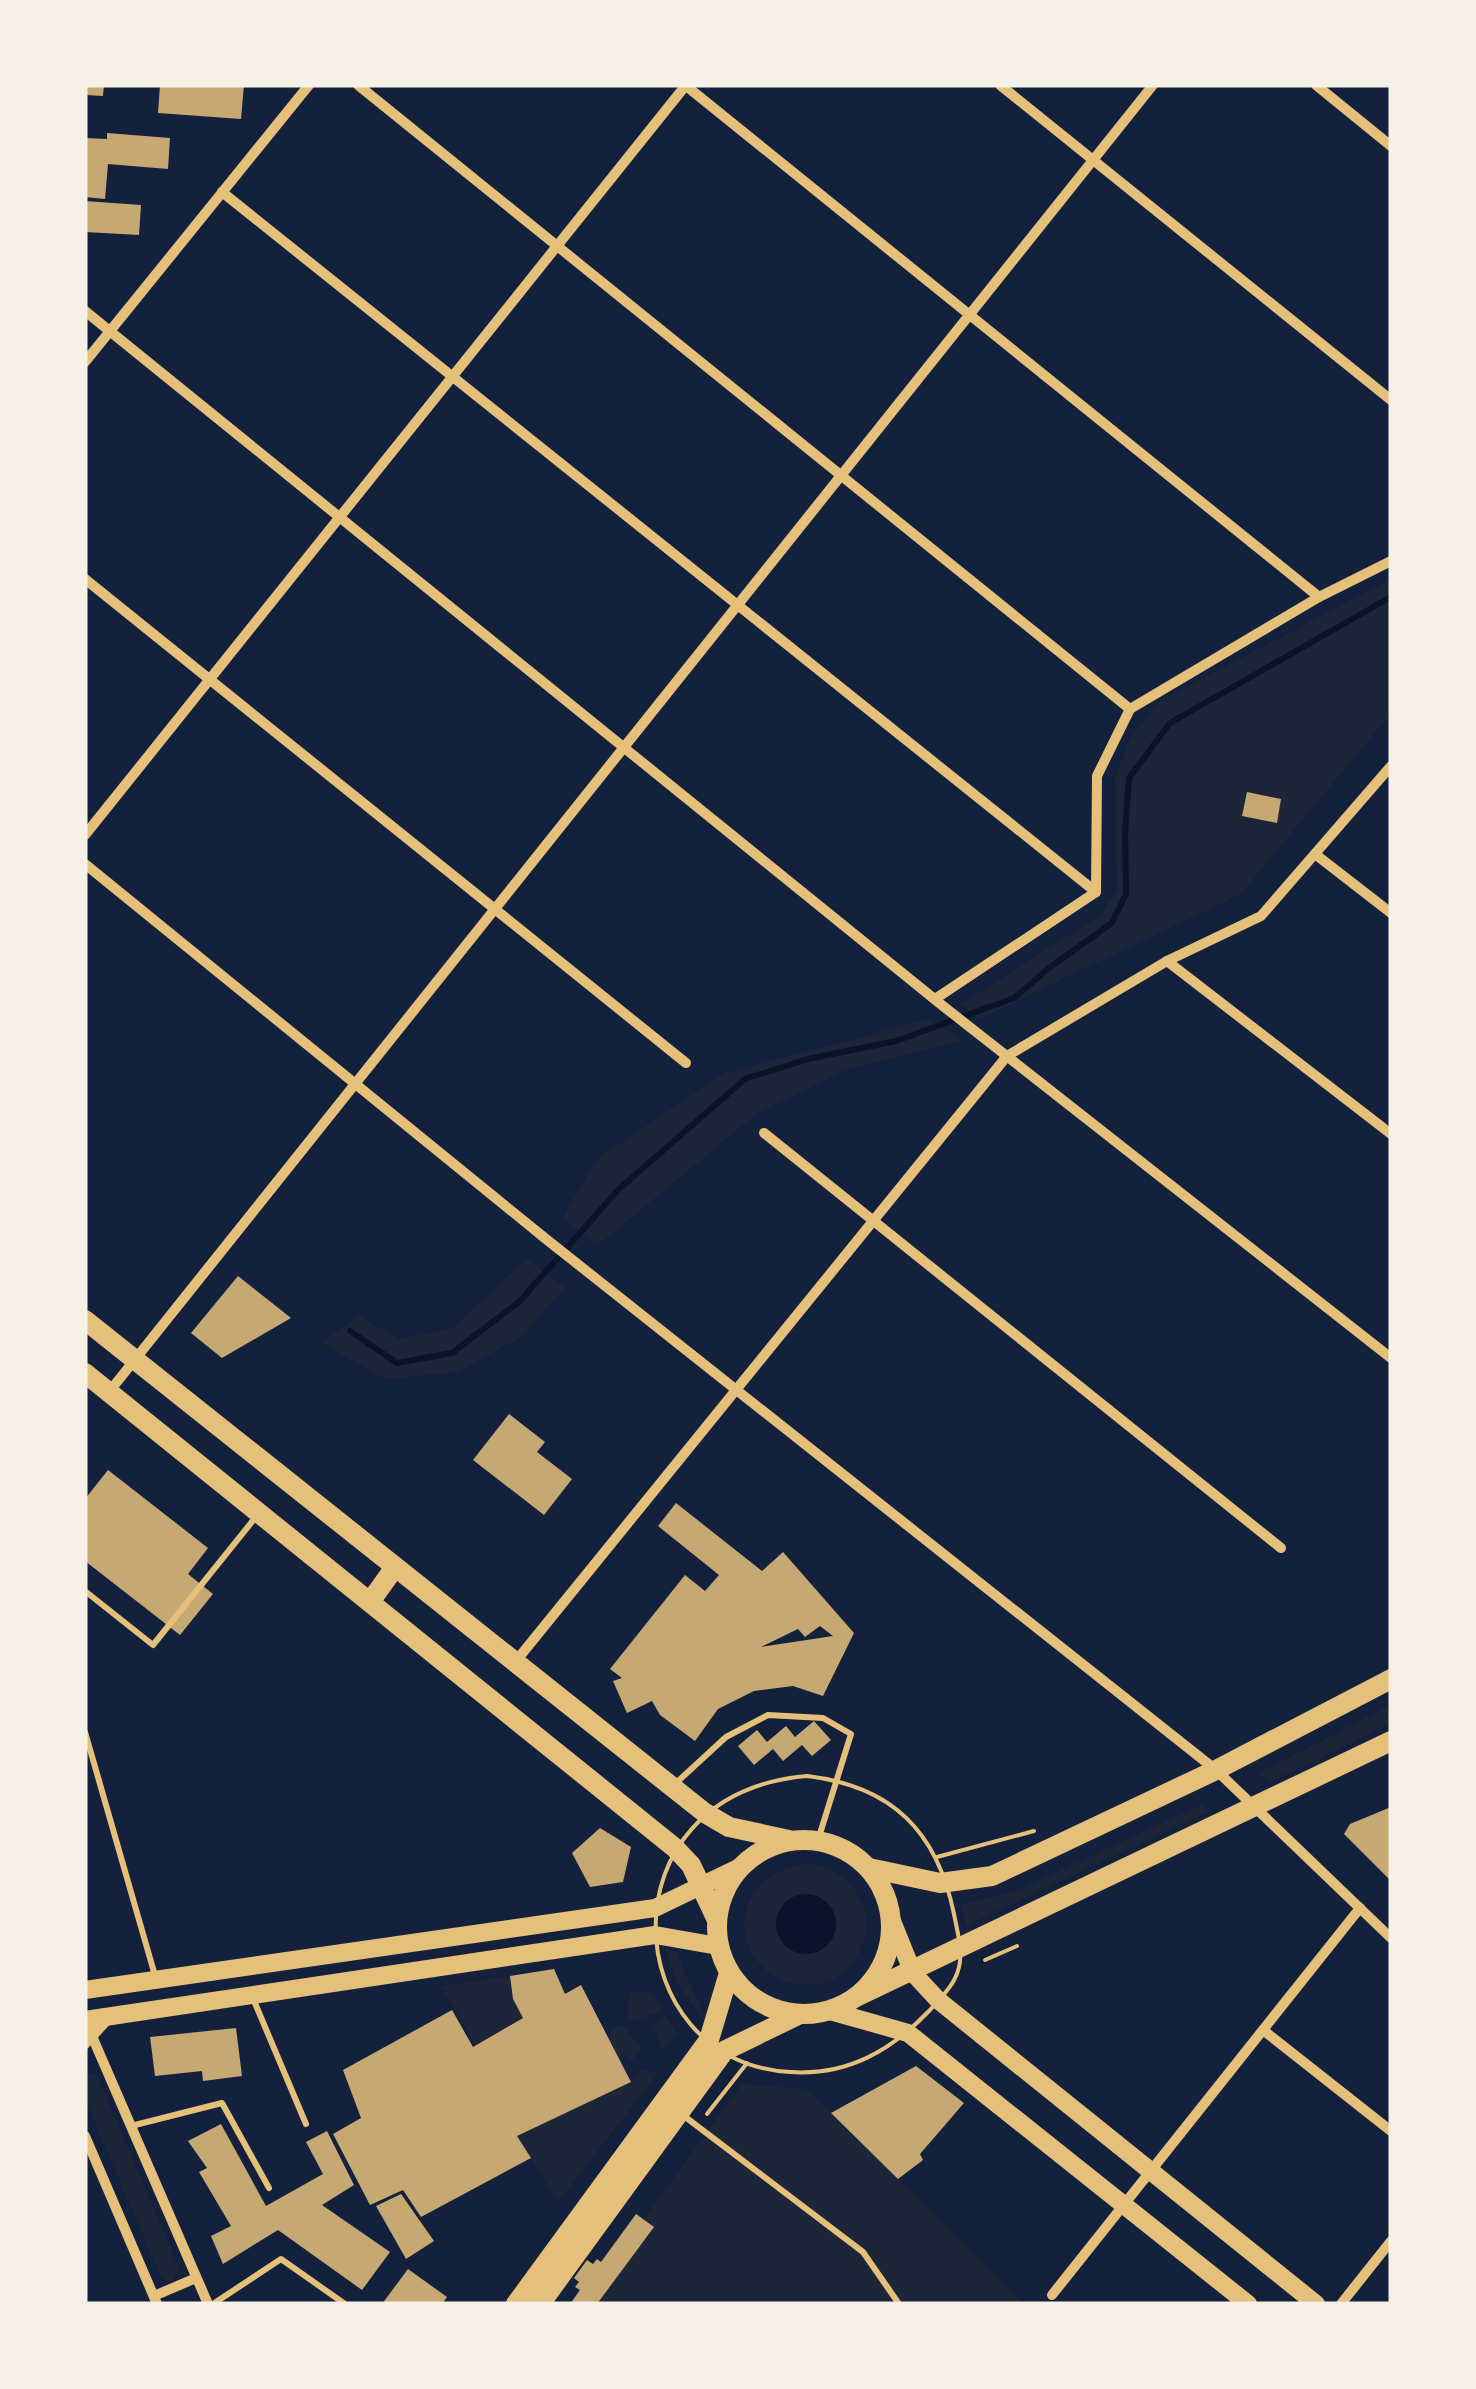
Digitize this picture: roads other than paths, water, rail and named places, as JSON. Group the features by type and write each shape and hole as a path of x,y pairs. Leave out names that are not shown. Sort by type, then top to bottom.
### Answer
{"main road":[{"path":"85,1320 705,1813 729,1827 789,1840 818,1840 846,1850 869,1868 885,1892 913,1973 938,2000 1316,2304"},
{"path":"85,1373 675,1848 691,1865 716,1918"},
{"path":"370,1602 395,1567"},
{"path":"869,1868 940,1883 992,1876 1216,1770 1391,1679"},
{"path":"830,2011 1391,1741"},
{"path":"85,1990 656,1908 740,1866 762,1849 789,1840"},
{"path":"740,1866 724,1890 716,1918 718,1946 728,1973 747,1995 772,2008 800,2014"},
{"path":"856,1997 876,1977 889,1950 892,1921"},
{"path":"87,2030 111,2016 655,1934 718,1946"},
{"path":"540,2304 679,2112 717,2046 728,1973"},
{"path":"516,2304 717,2046 800,2014 830,2011 908,2032 1248,2304"}],"street":[{"path":"85,362 308,85"},
{"path":"358,85 1130,708"},
{"path":"85,834 685,85 1319,597"},
{"path":"1000,85 1391,400"},
{"path":"109,1392 1153,85"},
{"path":"1316,85 1391,146"},
{"path":"222,192 1096,892"},
{"path":"85,310 939,1002 1391,1358"},
{"path":"1096,892 1097,776 1130,708 1319,597 1391,561"},
{"path":"85,579 686,1063"},
{"path":"514,1662 1007,1056 1166,960 1262,916 1391,766"},
{"path":"1315,854 1391,913"},
{"path":"85,864 546,1239 1216,1770 1391,1938"},
{"path":"939,1002 1096,892"},
{"path":"1166,960 1391,1134"},
{"path":"764,1133 1281,1548"},
{"path":"1052,2295 1360,1908"},
{"path":"87,2030 210,2304"},
{"path":"1263,2030 1391,2130"},
{"path":"85,2136 155,2300 196,2278"},
{"path":"1340,2304 1391,2240"}],"lane":[{"path":"85,1591 152,1645 259,1513"},
{"path":"671,1788 726,1736 768,1715 824,1718 851,1734 818,1840"},
{"path":"85,1732 156,1980"},
{"path":"252,1995 306,2124"},
{"path":"131,2126 222,2103 270,2188"},
{"path":"679,2112 863,2252 899,2304"},
{"path":"210,2304 281,2259 345,2304"}],"waterway":[{"path":"350,1331 397,1363 452,1353 519,1302 619,1189 745,1079 808,1059 896,1041 1014,998 1112,923 1126,894 1129,778 1170,723 1391,597"}]}
